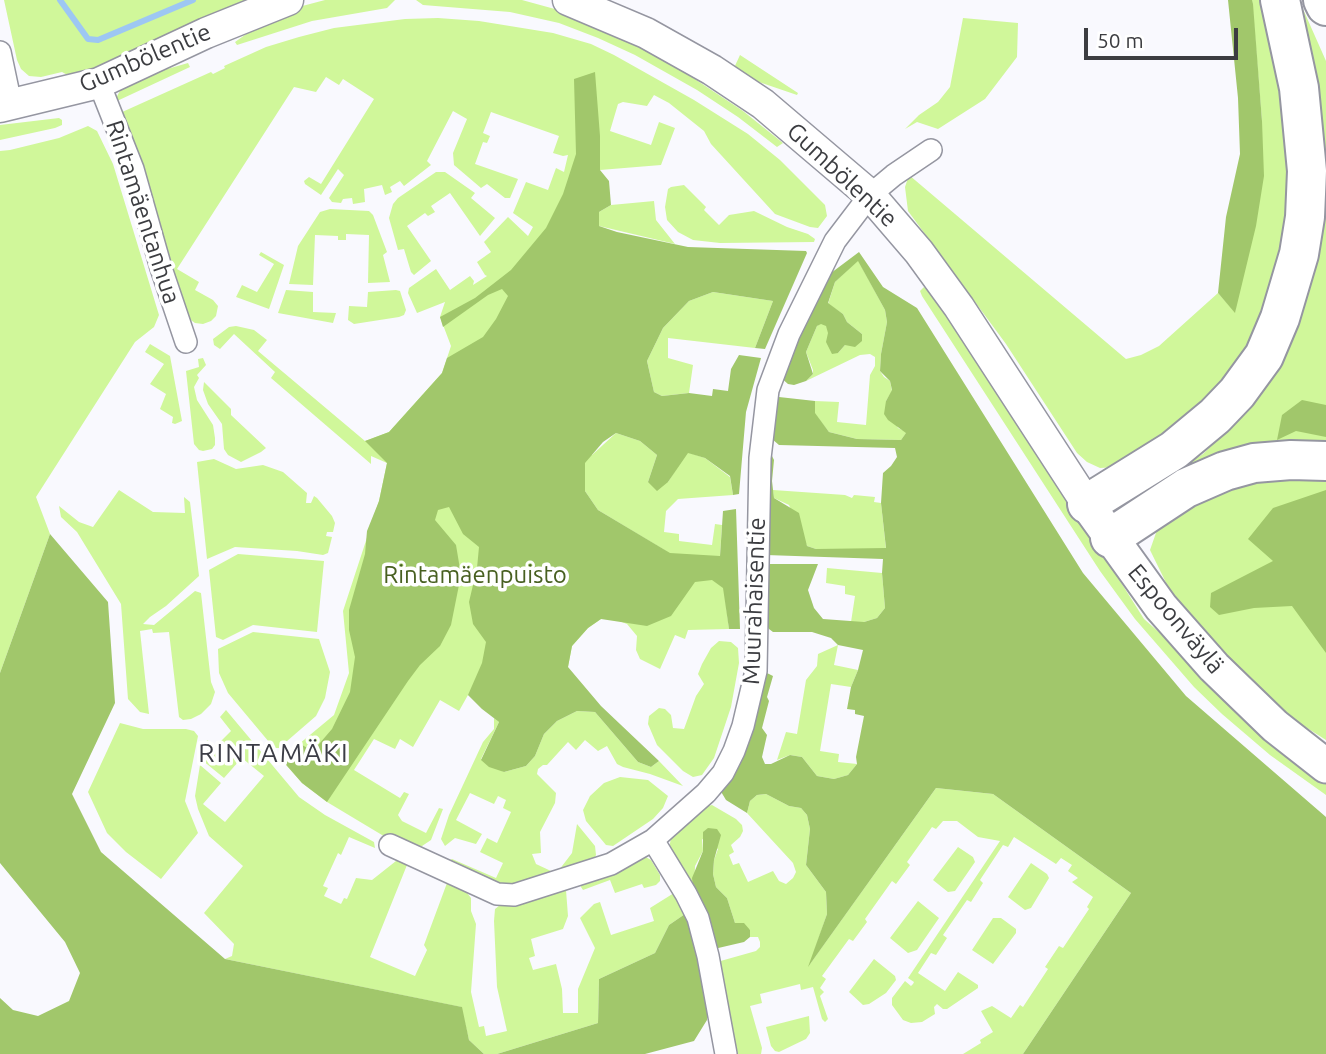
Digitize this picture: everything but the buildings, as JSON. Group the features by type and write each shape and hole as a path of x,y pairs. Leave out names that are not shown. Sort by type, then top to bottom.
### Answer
{"highway":[{"path":"1087,505 1174,450 1215,416 1237,393 1264,356 1280,318 1299,254 1305,217 1307,171 1298,88 1280,0"},
{"path":"1323,0 1326,6"},
{"path":"1110,538 1186,488 1226,471 1254,463 1326,461"}],"main road":[{"name":"Gumbölentie","path":"5,106 99,83 206,33 288,0"},
{"name":"Gumbölentie","path":"568,0 646,33 718,74 763,104 870,195 919,252 959,307 1087,505"},
{"name":"Espoonväylä","path":"1087,505 1161,607 1214,667 1275,726 1326,766"},
{"name":"Espoonväylä","path":"1275,726 1326,754"}],"street":[{"path":"0,52 5,106"},
{"name":"Rintamäentanhua","path":"99,83 133,169 161,268 186,342"},
{"name":"Muurahaisentie","path":"390,845 497,894 507,896 611,864 653,840 706,793 723,773 743,726 756,671 760,470 768,390 789,334 835,241 870,195 931,150"},
{"path":"653,840 698,918 708,956 726,1054"}],"green space":[{"path":"4,0 257,0 73,78 62,72 41,77 29,76 21,69"},
{"path":"325,0 395,0 387,8 312,21 237,45 235,42 276,13"},
{"path":"416,0 522,0 562,11 642,44 743,111 783,143 777,147 697,90 635,55 598,38 559,23 510,12 423,5"},
{"path":"1228,0 1252,0 1253,4 1264,176 1256,226 1235,313 1218,293 1226,217 1240,154 1238,98"},
{"path":"1252,0 1269,0 1287,87 1295,222 1268,323 1216,402 1118,467 1100,468 1077,453 1006,344 908,211 905,187 909,175 1126,359 1159,346 1218,293 1235,312 1262,121"},
{"path":"1299,0 1326,61 1326,454 1132,509 1128,502 1203,454 1252,405 1280,359"},
{"path":"963,18 1018,23 1017,57 985,99 938,129 917,122 905,129 938,102 950,87"},
{"path":"405,19 479,21 553,33 591,44 694,100 748,134 780,160 825,205 827,216 818,228 775,214 711,144 704,131 669,103 654,95 647,106 623,102 618,104 610,131 651,145 659,122 675,128 661,165 600,170 599,212 611,205 654,201 656,220 675,244 599,226 592,455 616,433 640,441 657,455 648,482 668,482 687,452 705,458 730,477 733,495 678,499 666,511 664,532 679,534 679,541 712,545 715,524 722,525 720,556 729,629 688,630 685,639 675,635 660,669 640,659 636,650 637,636 627,624 614,619 601,619 588,628 572,646 568,667 505,720 468,695 459,711 440,700 413,747 400,739 395,749 374,739 354,770 400,798 404,792 409,794 398,815 402,821 426,833 439,808 443,809 431,840 422,846 411,848 392,841 327,802 302,783 281,759 334,715 349,673 343,611 379,501 387,463 371,456 371,464 271,378 275,372 234,334 220,349 214,345 213,339 229,327 254,330 267,340 258,351 365,441 389,432 442,373 451,346 440,317 445,302 417,313 408,293 409,288 436,269 450,290 470,276 474,281 473,285 487,276 477,262 491,252 484,242 508,217 528,236 533,227 513,213 526,182 548,190 556,168 564,172 568,155 553,153 559,136 491,112 483,133 490,136 487,143 483,142 475,164 518,179 510,198 505,198 487,184 481,188 454,165 453,153 467,119 453,111 427,161 431,165 404,186 400,181 390,187 392,192 385,195 382,185 364,189 365,202 353,204 352,198 343,199 341,203 332,202 329,198 344,175 338,169 321,195 304,181 309,177 321,184 374,99 343,79 339,85 326,77 316,92 294,87 177,269 199,282 195,290 218,306 216,316 203,324 188,318 120,113 211,72 213,74 225,68 224,66 266,47 334,28","holes":["585,485 585,491 598,510 666,551 575,520"]},
{"path":"740,55 798,93 797,95 756,81 734,68"},
{"path":"188,63 190,67 117,101 122,87 143,76"},
{"name":"Rintamäenpuisto","path":"595,72 600,170 609,181 611,205 599,212 599,226 688,247 807,253 765,349 755,348 773,301 713,292 689,301 663,328 647,361 654,392 662,396 689,393 712,396 713,389 728,391 731,369 739,355 761,358 746,412 739,494 733,495 730,476 705,458 688,453 668,482 657,491 648,482 657,455 640,441 616,433 603,442 585,463 585,491 598,510 670,553 720,556 723,511 736,509 740,629 729,629 723,588 712,580 695,582 671,616 647,626 601,619 588,628 572,646 568,667 601,706 659,761 651,767 638,762 595,712 577,711 557,721 544,734 535,756 526,766 504,772 489,767 481,760 499,722 468,695 482,663 486,642 473,624 469,602 479,547 463,534 449,507 438,510 435,520 456,545 461,575 451,625 440,646 408,681 327,802 302,783 281,759 302,745 313,751 332,729 350,692 355,657 349,630 349,610 365,554 367,531 379,501 387,463 365,441 389,432 442,373 447,358 483,337 496,319 508,296 502,289 488,295 443,327 440,317 475,298 511,270 546,228 563,194 576,154 574,79"},
{"path":"59,118 62,125 55,128 0,140 0,125"},
{"path":"88,126 97,131 113,164 159,315 154,327 135,342 36,497 50,534 0,673 0,151 59,138"},
{"path":"436,172 445,172 475,193 471,198 495,218 480,236 450,193 431,206 435,212 428,216 425,213 407,226 431,261 414,275 404,249 398,250 389,218 398,198"},
{"path":"684,185 719,225 729,215 754,211 808,234 815,239 814,242 720,243 693,240 678,232 667,220 665,207 668,189"},
{"path":"330,209 369,211 373,215 387,252 383,255 390,282 368,283 369,235 346,234 346,240 338,240 338,236 315,235 313,285 289,284 298,246 320,212"},
{"path":"261,252 284,265 269,309 236,297 242,285 257,292 274,264 259,255"},
{"path":"859,252 883,287 917,308 1083,573 1186,696 1326,817 1326,1054 1023,1054 1131,893 993,794 936,788 808,967 827,914 826,892 806,865 810,829 807,815 801,808 789,806 766,794 757,795 750,801 747,813 726,800 720,790 763,676 767,673 773,676 762,728 767,735 762,757 765,764 790,755 802,757 817,776 834,779 848,775 857,764 864,716 855,714 855,710 847,709 863,650 838,645 831,638 812,632 773,632 769,629 766,624 764,570 770,564 818,564 808,590 814,608 823,619 864,622 877,618 885,608 883,559 766,555 768,455 774,460 774,498 799,513 807,546 816,549 886,548 881,503 883,473 897,457 895,448 779,445 772,439 775,400 779,397 815,401 815,413 829,432 857,439 901,440 906,433 884,414 886,401 892,390 890,381 880,371 887,322 885,310 858,261 835,282 828,303 862,334 862,341 855,347 845,345 838,353 832,354 826,342 826,326 821,324 817,326 806,352 813,374 806,381 794,385 788,384 780,377 823,279"},
{"path":"858,260 885,310 887,322 880,371 890,381 892,391 886,401 898,428 907,432 901,440 857,439 829,432 814,413 815,401 839,402 837,422 866,425 870,375 875,366 875,357 870,354 860,355 806,381 813,374 813,370 806,352 817,326 821,323 826,325 838,353 862,334 847,322 843,314 828,304 835,282"},
{"path":"924,287 937,299 1023,427 1144,619 1326,779 1326,795 1270,755 1222,714 1194,687 1135,619 1100,571 922,296 920,291"},
{"path":"286,290 313,292 313,312 336,313 333,323 278,313"},
{"path":"400,291 406,310 404,315 354,324 348,320 349,306 367,307 368,292"},
{"path":"713,292 773,301 755,348 668,338 668,358 693,365 689,393 662,396 654,392 647,361 663,328 689,301"},
{"path":"150,344 170,356 182,421 175,424 172,423 173,417 160,409 166,394 150,384 164,364 145,352"},
{"path":"203,358 206,365 197,375 199,378 194,387 197,400 213,425 215,445 212,449 203,451 194,444 186,371 199,367 198,359"},
{"path":"204,382 231,409 231,415 266,448 241,462 228,455 224,449 222,424 208,404 203,390"},
{"path":"1302,400 1326,405 1326,437 1296,431 1277,440 1282,415"},
{"path":"214,459 236,469 263,465 283,472 307,493 306,503 311,503 314,496 317,498 335,523 333,532 327,532 326,536 332,537 328,553 323,555 235,547 207,559 197,462"},
{"path":"1282,477 1326,479 1326,740 1288,716 1230,665 1174,599 1150,550 1157,530 1198,504 1246,484"},
{"path":"119,490 153,512 185,513 184,497 190,502 199,576 143,624 154,625 195,591 201,593 211,682 215,692 211,704 191,719 183,720 179,717 169,632 153,633 152,629 140,631 149,714 140,712 128,699 121,604 77,532 61,517 59,506 79,522 93,527"},
{"path":"773,490 845,495 852,498 854,495 875,497 874,502 881,503 886,549 816,549 807,546 789,505 774,498"},
{"path":"1326,490 1326,653 1292,606 1254,608 1219,615 1210,607 1211,593 1273,561 1248,539 1273,508"},
{"path":"50,534 108,602 115,703 72,794 101,852 225,959 462,1007 469,1040 484,1054 0,1054 0,998 13,1010 38,1016 69,1001 80,973 65,942 0,863 0,673"},
{"path":"238,554 324,561 317,632 253,625 223,640 216,637 209,570"},
{"path":"827,568 882,573 885,608 877,618 851,622 855,596 845,594 845,586 826,583"},
{"path":"253,632 319,639 330,672 325,698 316,716 279,748 274,748 228,693 219,673 218,649"},
{"path":"719,641 731,642 738,648 739,663 731,707 714,758 702,775 693,777 683,771 657,745 648,724 649,716 659,708 665,709 671,715 673,728 684,729 696,696 704,684 698,674 711,648"},
{"path":"838,645 834,665 858,670 851,687 831,684 820,751 839,754 838,762 857,764 848,775 834,779 817,776 802,757 790,755 777,760 786,732 797,734 806,680 817,666 818,654"},
{"path":"226,710 299,797 374,842 375,848 349,837 341,855 338,853 323,886 328,888 324,896 341,904 344,898 347,899 356,878 372,880 396,861 407,865 370,957 415,976 427,950 424,945 447,883 464,889 471,898 471,911 476,924 471,992 479,1027 484,1026 486,1036 507,1031 497,987 494,921 495,909 504,902 559,886 566,890 568,916 563,929 531,939 535,956 529,958 533,970 556,964 562,989 563,1013 578,1013 578,989 595,948 580,918 594,904 600,902 611,935 654,921 650,908 674,893 685,914 669,925 655,953 599,979 598,1023 497,1054 484,1054 469,1040 461,1007 225,959 232,956 234,944 204,913 243,866 209,836 195,796 200,765 221,783 203,804 225,822 264,776 221,741 231,731 220,717"},
{"path":"577,711 595,712 638,762 651,767 659,761 683,786 617,764 607,746 598,751 585,740 576,750 568,742 547,765 538,769 537,774 556,793 555,803 540,832 541,853 532,854 536,864 551,871 559,870 572,853 577,824 595,846 596,855 593,861 510,890 447,862 452,859 496,878 503,863 480,852 487,838 497,843 511,812 503,808 506,800 498,796 494,804 470,793 456,820 482,834 476,844 455,838 445,846 441,839 449,815 483,742 494,729 494,718 499,722 481,759 504,772 526,766 535,756 544,734 557,721"},
{"path":"120,723 143,729 186,729 194,731 198,736 185,801 198,833 161,879 126,852 107,833 88,792"},
{"path":"207,740 239,761 224,778 202,760"},
{"path":"620,777 648,780 668,796 663,808 653,819 613,846 606,845 586,821 583,810 590,796 604,783"},
{"path":"936,788 993,794 1131,893 1023,1054 963,1054 993,1032 981,1011 992,1006 1011,1018 1020,1005 1023,1007 1048,969 1045,967 1059,946 1063,948 1089,909 1087,907 1093,897 1072,882 1078,878 1068,871 1072,865 1061,858 1056,864 1014,837 1008,847 1003,845 980,880 983,883 971,902 967,900 943,935 947,938 936,955 931,953 918,973 945,991 958,972 978,985 978,988 947,1009 937,1004 934,1007 935,1014 922,1022 911,1023 903,1020 892,1005 892,998 905,981 911,986 913,984 908,978 1000,841 978,837 957,821 943,821 936,829 932,827 907,862 910,865 896,884 892,881 853,941 849,939 822,976 826,979 820,988 824,992 820,996 828,1019 825,1022 822,1019 813,987 801,990 800,984 760,994 762,1003 750,1006 762,1048 761,1054 738,1054 717,962 756,951 760,942 758,937 750,937 750,930 735,923 727,898 716,887 713,874 718,849 702,839 703,851 695,866 694,895 669,850 671,837 705,807 712,805 742,825 740,837 731,845 734,852 729,855 733,865 739,863 748,882 773,871 779,881 786,884 796,872 793,863 747,813 750,801 757,795 766,794 789,806 801,808 807,815 810,829 806,865 826,892 827,914 810,964"},
{"path":"708,828 717,829 721,835 714,860 716,887 727,898 735,923 744,923 750,930 750,937 744,942 714,949 694,895 692,878 703,851 703,832"},
{"path":"958,847 973,857 975,862 955,891 948,892 933,880"},
{"path":"644,856 651,860 660,875 660,881 656,885 644,888 642,884 615,893 610,880 583,890 581,887 581,882"},
{"path":"1031,863 1049,878 1031,908 1025,910 1008,897"},
{"path":"918,901 939,918 917,950 908,953 890,938"},
{"path":"685,914 695,938 709,990 707,1020 694,1041 645,1054 497,1054 598,1023 599,979 655,953 669,925"},
{"path":"993,918 1001,918 1016,929 1016,933 993,964 972,950"},
{"path":"874,959 895,976 896,980 886,993 863,1005 849,992"},
{"path":"809,1016 810,1033 806,1039 779,1052 775,1051 766,1027"}],"waterway":[{"path":"60,0 88,39 98,40 193,0"}],"district":[{"name":"RINTAMÄKI","path":"274,753"}]}
